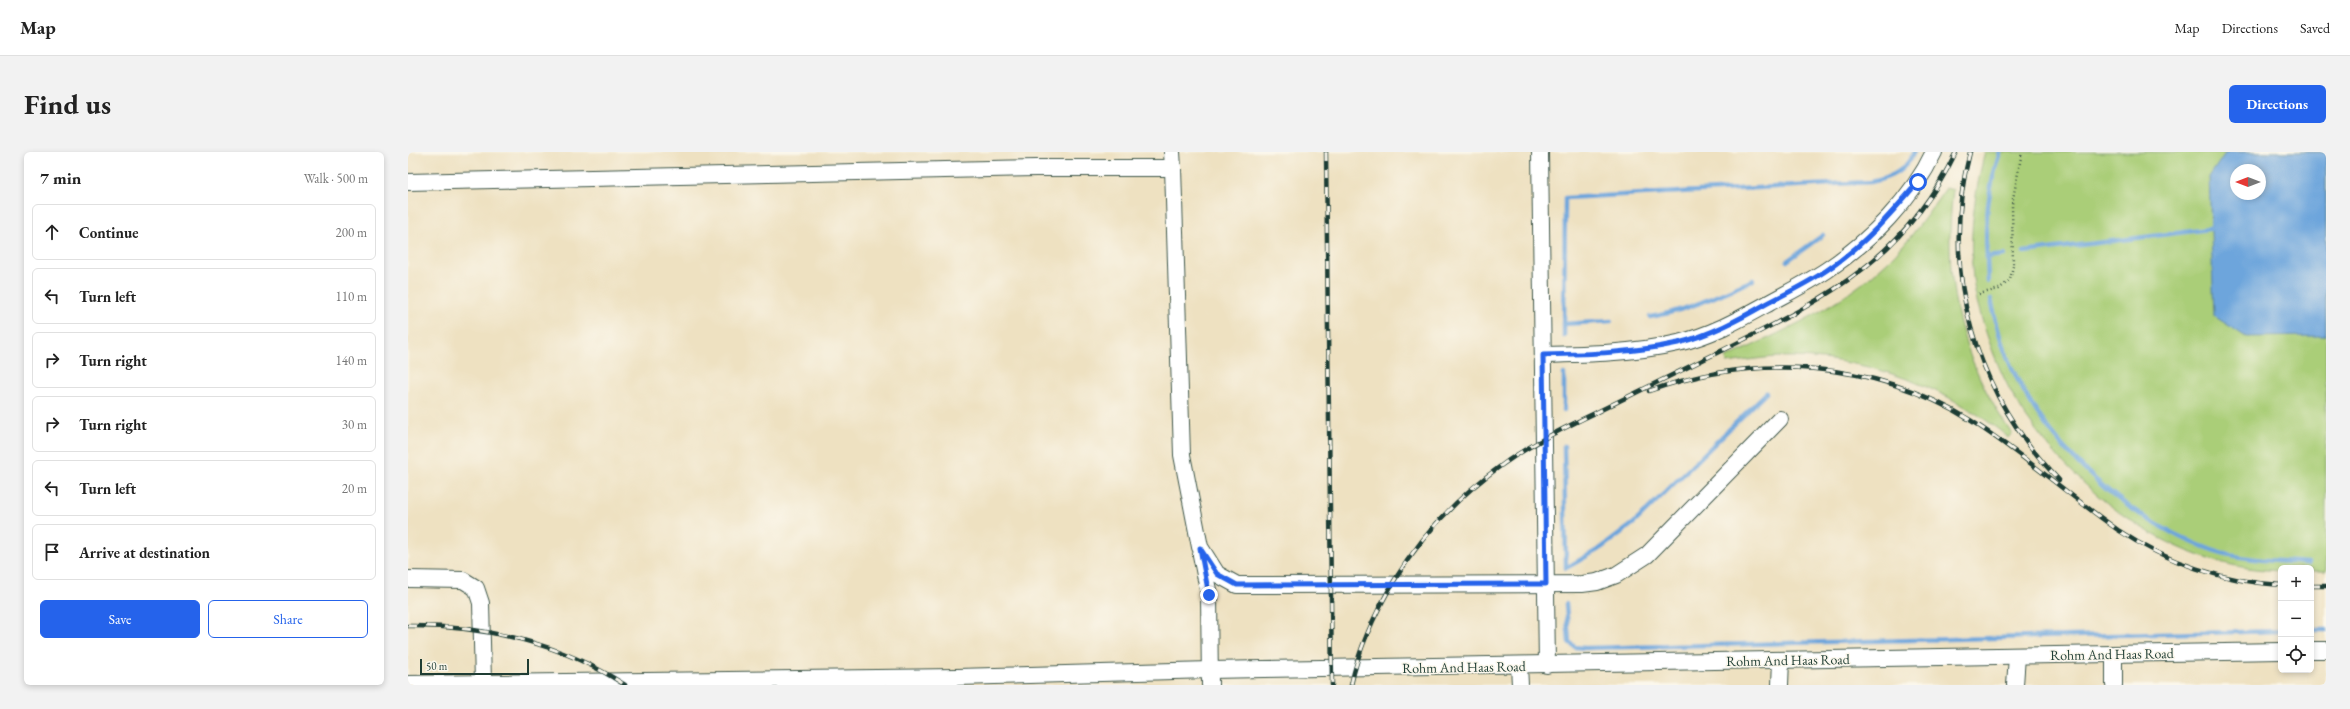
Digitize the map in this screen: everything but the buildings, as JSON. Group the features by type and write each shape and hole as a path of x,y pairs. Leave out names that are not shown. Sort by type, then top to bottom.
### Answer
{"street":[{"path":"1540,152 1547,665"},
{"path":"1543,355 1604,354 1637,350 1678,343 1724,328 1827,270 1848,255 1895,209 1918,182 1934,152"},
{"path":"408,182 1028,168 1173,160 1182,455 1209,595 1210,678"},
{"path":"1200,548 1217,574 1237,585 1582,584 1598,582 1616,576 1648,555 1780,419"},
{"path":"408,579 462,580 476,588 481,603 483,682"},
{"path":"2314,650 2326,650"},
{"name":"Rohm And Haas Road","path":"408,684 483,682 697,683 1210,678 1520,665 2278,651"},
{"path":"2114,654 2114,685"},
{"path":"2015,685 2017,656"},
{"path":"1780,685 1781,660"},
{"path":"1520,665 1520,685"}],"path":[{"path":"1979,294 1999,289 2010,280 2013,266 2012,204 2022,152"}],"green space":[{"path":"1985,152 2326,152 2326,571 2314,571 2314,565 2278,565 2278,571 2252,569 2216,561 2185,550 2126,518 2075,475 2052,450 2022,411 1998,366 1986,333 1977,301 1972,265 1972,226 1977,188"},
{"path":"1946,188 1953,190 1950,224 1950,256 1953,288 1959,318 1979,377 2012,434 2009,438 1986,420 1935,391 1880,370 1852,363 1794,357 1768,358 1727,363 1726,358 1810,317 1851,292 1869,278 1887,262 1911,236"}],"water":[{"path":"2226,152 2326,152 2326,336 2246,337 2214,316 2209,177"}],"waterway":[{"path":"1564,336 1565,198 1871,182 1897,173 1907,164 1914,152"},
{"path":"1987,257 1986,230 1988,204 2000,152"},
{"path":"2024,252 2217,228"},
{"path":"1787,261 1823,235"},
{"path":"1988,282 1987,257 2004,255"},
{"path":"1650,317 1689,307 1753,280"},
{"path":"1991,299 2004,350 2027,396 2046,425 2068,453 2093,478 2120,500 2149,520 2180,537 2212,550 2247,558 2308,563"},
{"path":"1564,324 1611,321"},
{"path":"1564,374 1564,410"},
{"path":"1564,446 1566,568 1601,548 1634,523 1766,393"},
{"path":"1566,604 1569,642 1575,647 1585,648 2278,631"},
{"path":"2314,630 2326,630"}],"railway":[{"path":"1326,152 1332,685"},
{"path":"1351,685 1358,658 1368,631 1394,581 1416,548 1429,532 1470,490 1513,457 1538,442 1769,327 1833,290 1862,269 1889,246 1914,219 1936,188 1956,152"},
{"path":"1970,152 1961,197 1959,241 1962,285 1971,328 1985,369 2005,408 2030,446 2059,480"},
{"path":"1649,391 1689,379 1730,371 1772,368 1813,369 1854,374 1894,385 1933,400 1970,420 2008,446 2118,530 2156,552 2176,561 2217,575 2238,580 2278,585"},
{"path":"2314,586 2326,586"},
{"path":"408,626 465,629 521,639 575,658 600,670 625,685"}],"route":[{"path":"1209,595 1200,548 1217,574 1237,585 1546,584 1543,355 1604,354 1637,350 1678,343 1724,328 1827,270 1848,255 1872,233 1918,182"}]}
